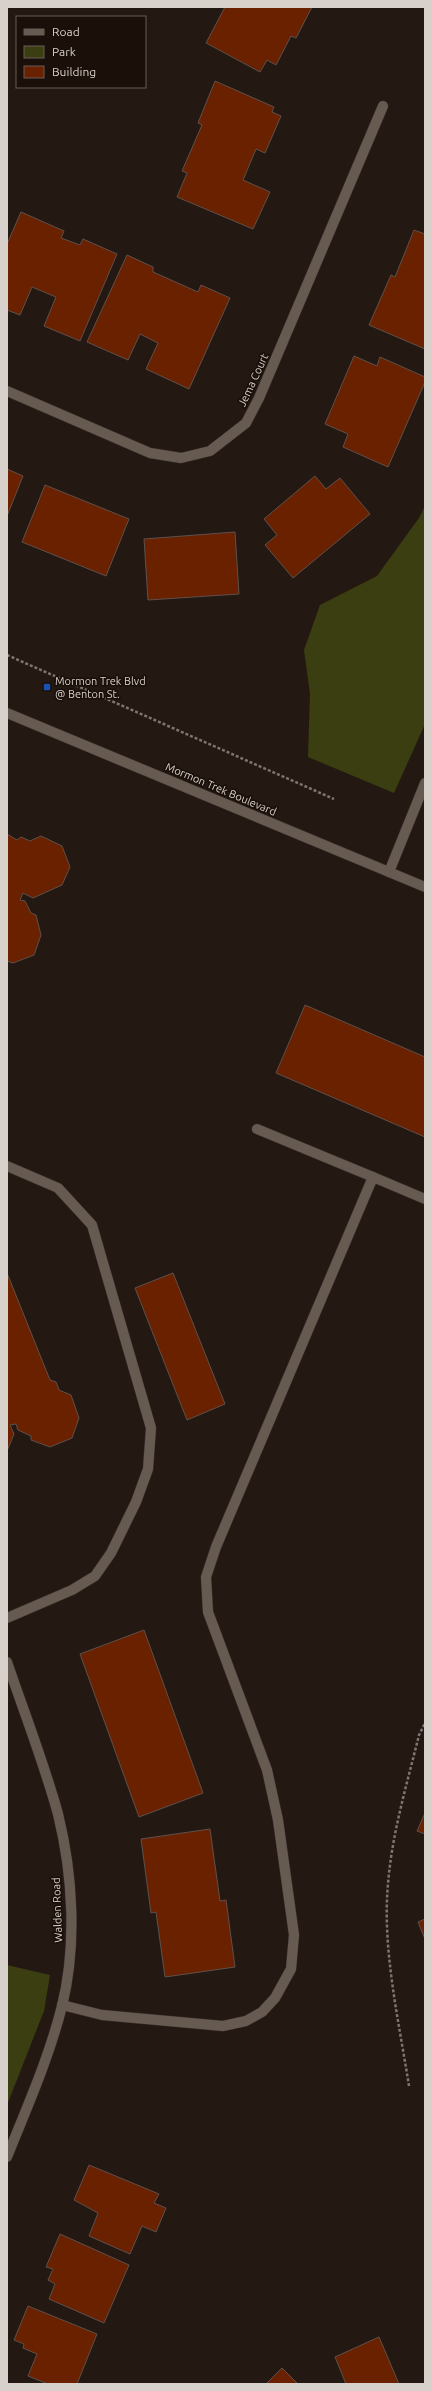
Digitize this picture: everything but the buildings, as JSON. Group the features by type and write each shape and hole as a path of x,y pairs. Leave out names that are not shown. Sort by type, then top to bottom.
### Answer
{"street":[{"name":"Jema Court","path":"7,391 150,453 181,458 210,451 246,423 259,398 383,106"},
{"name":"Mormon Trek Boulevard","path":"7,713 425,887"},
{"path":"389,872 425,784"},
{"path":"257,1129 425,1199"},
{"path":"7,1166 58,1188 92,1225 151,1428 148,1469 136,1502 111,1553 95,1576 72,1590 7,1618"},
{"path":"62,2005 102,2015 223,2026 246,2021 262,2012 275,1998 291,1969 294,1935 278,1820 270,1784 255,1733 208,1612 206,1577 216,1547 373,1177"},
{"name":"Walden Road","path":"7,1662 58,1814 70,1882 71,1944 62,2005 42,2071 7,2157"}],"path":[{"path":"7,655 334,799"},
{"path":"409,2086 392,1972 389,1937 388,1885 398,1819 419,1735 425,1723"}],"green space":[{"path":"425,506 425,724 394,793 308,757 310,694 304,650 320,605 377,576 419,518"},
{"path":"7,1965 50,1975 44,2011 7,2105"}],"place":[{"name":"Mormon Trek Blvd @ Benton St.","path":"47,687"}]}
